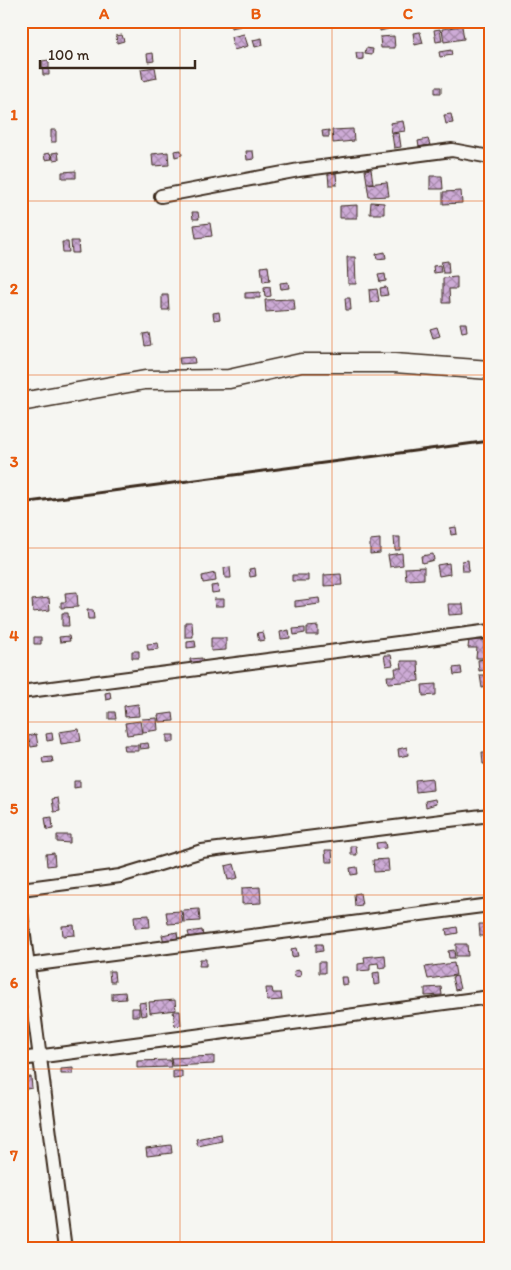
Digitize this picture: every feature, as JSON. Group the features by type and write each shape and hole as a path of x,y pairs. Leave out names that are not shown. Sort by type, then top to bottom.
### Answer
{"street":[{"path":"161,196 299,170 452,150 490,157"},
{"path":"21,402 145,380 229,379 301,363 394,362 490,370"},
{"path":"21,692 490,631"},
{"path":"21,889 120,876 202,852 490,815"},
{"path":"25,966 490,905"},
{"path":"21,913 25,966 40,1056 65,1249"},
{"path":"21,1059 490,997"}],"building":[{"path":"241,21 241,26 231,28 230,22"},
{"path":"387,22 388,29 380,31 379,24"},
{"path":"462,26 464,39 444,42 442,29"},
{"path":"440,29 442,41 436,42 434,30"},
{"path":"420,32 423,43 415,45 413,33"},
{"path":"244,34 248,46 234,50 231,37"},
{"path":"122,35 124,41 117,43 116,36"},
{"path":"394,36 395,48 381,48 380,37"},
{"path":"262,38 263,45 255,47 253,40"},
{"path":"366,48 373,49 372,55 365,54"},
{"path":"451,50 452,55 440,57 439,52"},
{"path":"153,53 154,61 148,62 147,54"},
{"path":"356,53 363,53 363,59 357,60"},
{"path":"49,60 49,75 43,75 42,61"},
{"path":"155,67 157,78 143,81 141,69"},
{"path":"435,87 441,87 441,93 435,93"},
{"path":"451,114 453,123 446,124 444,115"},
{"path":"403,121 405,131 392,133 390,123"},
{"path":"353,129 354,141 333,143 332,130"},
{"path":"51,130 56,130 56,142 51,142"},
{"path":"329,130 329,137 323,137 322,131"},
{"path":"399,133 401,147 394,148 392,134"},
{"path":"428,139 430,145 419,147 418,141"},
{"path":"181,150 182,155 175,157 174,151"},
{"path":"246,151 253,151 254,159 247,160"},
{"path":"58,152 59,159 53,160 52,153"},
{"path":"168,152 169,165 153,166 152,154"},
{"path":"50,153 52,159 45,160 44,154"},
{"path":"371,169 373,183 367,183 365,170"},
{"path":"76,171 76,178 62,178 62,172"},
{"path":"336,173 337,185 329,185 328,174"},
{"path":"430,176 442,176 443,189 430,189"},
{"path":"387,182 389,196 369,197 367,184"},
{"path":"461,191 462,203 443,204 443,192"},
{"path":"371,202 384,203 384,214 370,214"},
{"path":"357,205 357,218 340,218 340,206"},
{"path":"192,212 198,212 199,219 193,219"},
{"path":"210,223 212,236 196,238 194,225"},
{"path":"71,241 78,241 79,253 72,253"},
{"path":"62,242 68,242 69,252 63,252"},
{"path":"385,252 386,258 377,259 376,254"},
{"path":"347,257 355,257 356,284 348,284"},
{"path":"448,261 449,273 443,273 441,262"},
{"path":"440,265 441,272 434,273 433,266"},
{"path":"268,266 270,281 263,282 261,267"},
{"path":"385,274 386,281 380,282 378,275"},
{"path":"457,277 457,289 449,289 450,303 443,303 443,278"},
{"path":"288,282 289,288 281,289 280,283"},
{"path":"270,287 271,296 265,297 264,288"},
{"path":"386,287 388,295 381,296 380,288"},
{"path":"377,289 379,301 370,303 369,290"},
{"path":"260,292 260,298 245,298 245,293"},
{"path":"162,295 168,295 169,310 162,310"},
{"path":"345,298 350,298 351,310 346,310"},
{"path":"294,299 295,310 266,312 265,300"},
{"path":"219,312 220,319 214,320 213,313"},
{"path":"460,323 466,323 467,331 462,332"},
{"path":"437,327 440,336 433,338 430,329"},
{"path":"149,333 151,345 145,346 143,334"},
{"path":"194,357 195,363 180,364 179,358"},
{"path":"456,527 457,534 451,535 450,528"},
{"path":"394,537 400,537 400,550 395,550"},
{"path":"380,539 380,553 370,554 370,540"},
{"path":"402,553 403,565 390,567 388,555"},
{"path":"433,554 434,560 422,563 421,556"},
{"path":"468,560 469,571 463,571 462,561"},
{"path":"449,563 450,574 439,576 437,565"},
{"path":"230,567 231,578 225,578 224,568"},
{"path":"424,567 424,579 406,580 405,568"},
{"path":"255,568 256,576 250,577 249,569"},
{"path":"215,573 216,581 203,583 202,576"},
{"path":"341,574 342,585 324,586 324,575"},
{"path":"292,575 308,575 308,581 292,581"},
{"path":"218,585 219,592 212,593 211,586"},
{"path":"77,592 78,607 61,608 61,602 66,602 65,593"},
{"path":"49,598 50,610 33,612 32,600"},
{"path":"319,598 320,604 295,607 295,601"},
{"path":"214,599 224,599 224,606 215,606"},
{"path":"448,604 463,604 464,614 449,615"},
{"path":"87,610 93,610 94,619 88,619"},
{"path":"62,613 68,613 69,626 62,626"},
{"path":"185,622 192,622 193,637 185,637"},
{"path":"318,626 318,635 307,635 307,627"},
{"path":"305,628 305,633 294,635 293,629"},
{"path":"289,630 290,638 281,639 280,632"},
{"path":"263,632 265,640 259,641 257,633"},
{"path":"69,636 70,641 60,642 59,637"},
{"path":"34,637 41,637 41,644 34,644"},
{"path":"211,638 226,638 226,650 211,651"},
{"path":"469,640 484,640 484,658 476,658 477,648 468,648"},
{"path":"195,641 196,647 187,648 187,642"},
{"path":"158,643 159,649 148,650 147,644"},
{"path":"132,651 139,651 139,658 132,658"},
{"path":"384,655 391,655 393,665 386,666"},
{"path":"202,658 203,670 191,671 190,659"},
{"path":"484,659 485,670 479,671 478,660"},
{"path":"401,661 418,661 419,681 388,683 387,676 396,676 395,668 402,668"},
{"path":"461,667 462,674 454,675 453,668"},
{"path":"480,675 486,675 488,687 482,688"},
{"path":"436,684 436,695 423,696 422,685"},
{"path":"110,692 111,699 106,700 105,693"},
{"path":"138,704 139,716 125,717 124,706"},
{"path":"109,712 115,712 116,719 109,719"},
{"path":"173,713 174,721 159,722 158,715"},
{"path":"157,718 158,730 143,732 142,719"},
{"path":"140,721 142,733 127,735 125,723"},
{"path":"79,729 81,741 61,744 59,732"},
{"path":"52,733 53,740 47,741 46,734"},
{"path":"36,734 38,746 31,747 28,736"},
{"path":"167,735 174,735 174,742 167,742"},
{"path":"148,743 149,748 140,749 139,744"},
{"path":"124,745 138,745 138,751 125,751"},
{"path":"407,747 408,755 399,757 398,749"},
{"path":"482,752 490,752 490,764 483,764"},
{"path":"52,757 53,762 43,763 42,758"},
{"path":"432,778 433,790 416,792 415,780"},
{"path":"74,781 80,781 80,787 74,788"},
{"path":"58,798 60,811 54,812 52,799"},
{"path":"435,799 436,804 426,807 425,801"},
{"path":"52,817 53,829 47,830 45,818"},
{"path":"57,835 70,835 70,843 57,842"},
{"path":"385,842 386,848 377,849 376,843"},
{"path":"351,846 356,846 357,855 351,855"},
{"path":"325,850 332,850 333,862 326,862"},
{"path":"54,853 55,865 47,866 46,854"},
{"path":"388,859 389,871 374,872 373,860"},
{"path":"234,864 238,878 228,880 225,866"},
{"path":"357,867 358,874 351,875 350,868"},
{"path":"260,887 261,903 242,904 242,888"},
{"path":"360,893 362,905 355,906 354,894"},
{"path":"199,909 200,921 184,922 183,910"},
{"path":"181,911 183,923 168,924 166,912"},
{"path":"149,915 150,927 135,928 134,916"},
{"path":"479,924 485,924 486,936 480,936"},
{"path":"74,925 75,935 63,936 62,926"},
{"path":"457,927 458,933 447,935 446,929"},
{"path":"202,930 203,936 190,939 188,932"},
{"path":"177,932 178,939 164,942 162,935"},
{"path":"316,944 322,944 323,951 316,952"},
{"path":"456,944 467,944 468,956 456,956"},
{"path":"296,948 298,956 292,957 291,949"},
{"path":"454,950 455,958 449,958 448,951"},
{"path":"385,955 386,967 379,968 378,963 370,964 370,970 358,971 358,964 365,963 364,957"},
{"path":"200,959 206,959 206,966 199,966"},
{"path":"319,962 325,962 325,973 319,973"},
{"path":"454,963 456,975 428,979 425,967"},
{"path":"300,970 301,976 295,977 294,971"},
{"path":"109,971 114,971 115,982 110,982"},
{"path":"379,972 380,984 374,985 373,973"},
{"path":"457,976 460,989 455,990 452,977"},
{"path":"341,977 347,977 348,984 342,985"},
{"path":"441,987 442,995 425,996 425,988"},
{"path":"266,988 272,988 273,993 281,993 282,1000 267,1001"},
{"path":"125,992 126,999 112,1000 112,993"},
{"path":"175,1000 176,1010 150,1013 149,1002"},
{"path":"146,1002 147,1015 141,1016 139,1003"},
{"path":"132,1008 139,1008 139,1016 132,1016"},
{"path":"173,1011 180,1011 181,1025 175,1026"},
{"path":"214,1056 214,1064 172,1066 171,1058"},
{"path":"170,1060 171,1067 137,1068 137,1061"},
{"path":"73,1068 73,1074 61,1074 61,1069"},
{"path":"173,1071 182,1071 182,1078 173,1079"},
{"path":"31,1077 32,1088 21,1090 21,1078"},
{"path":"221,1134 222,1141 198,1146 196,1139"},
{"path":"171,1145 172,1153 147,1156 146,1148"}],"railway":[{"path":"21,503 490,441"}]}
